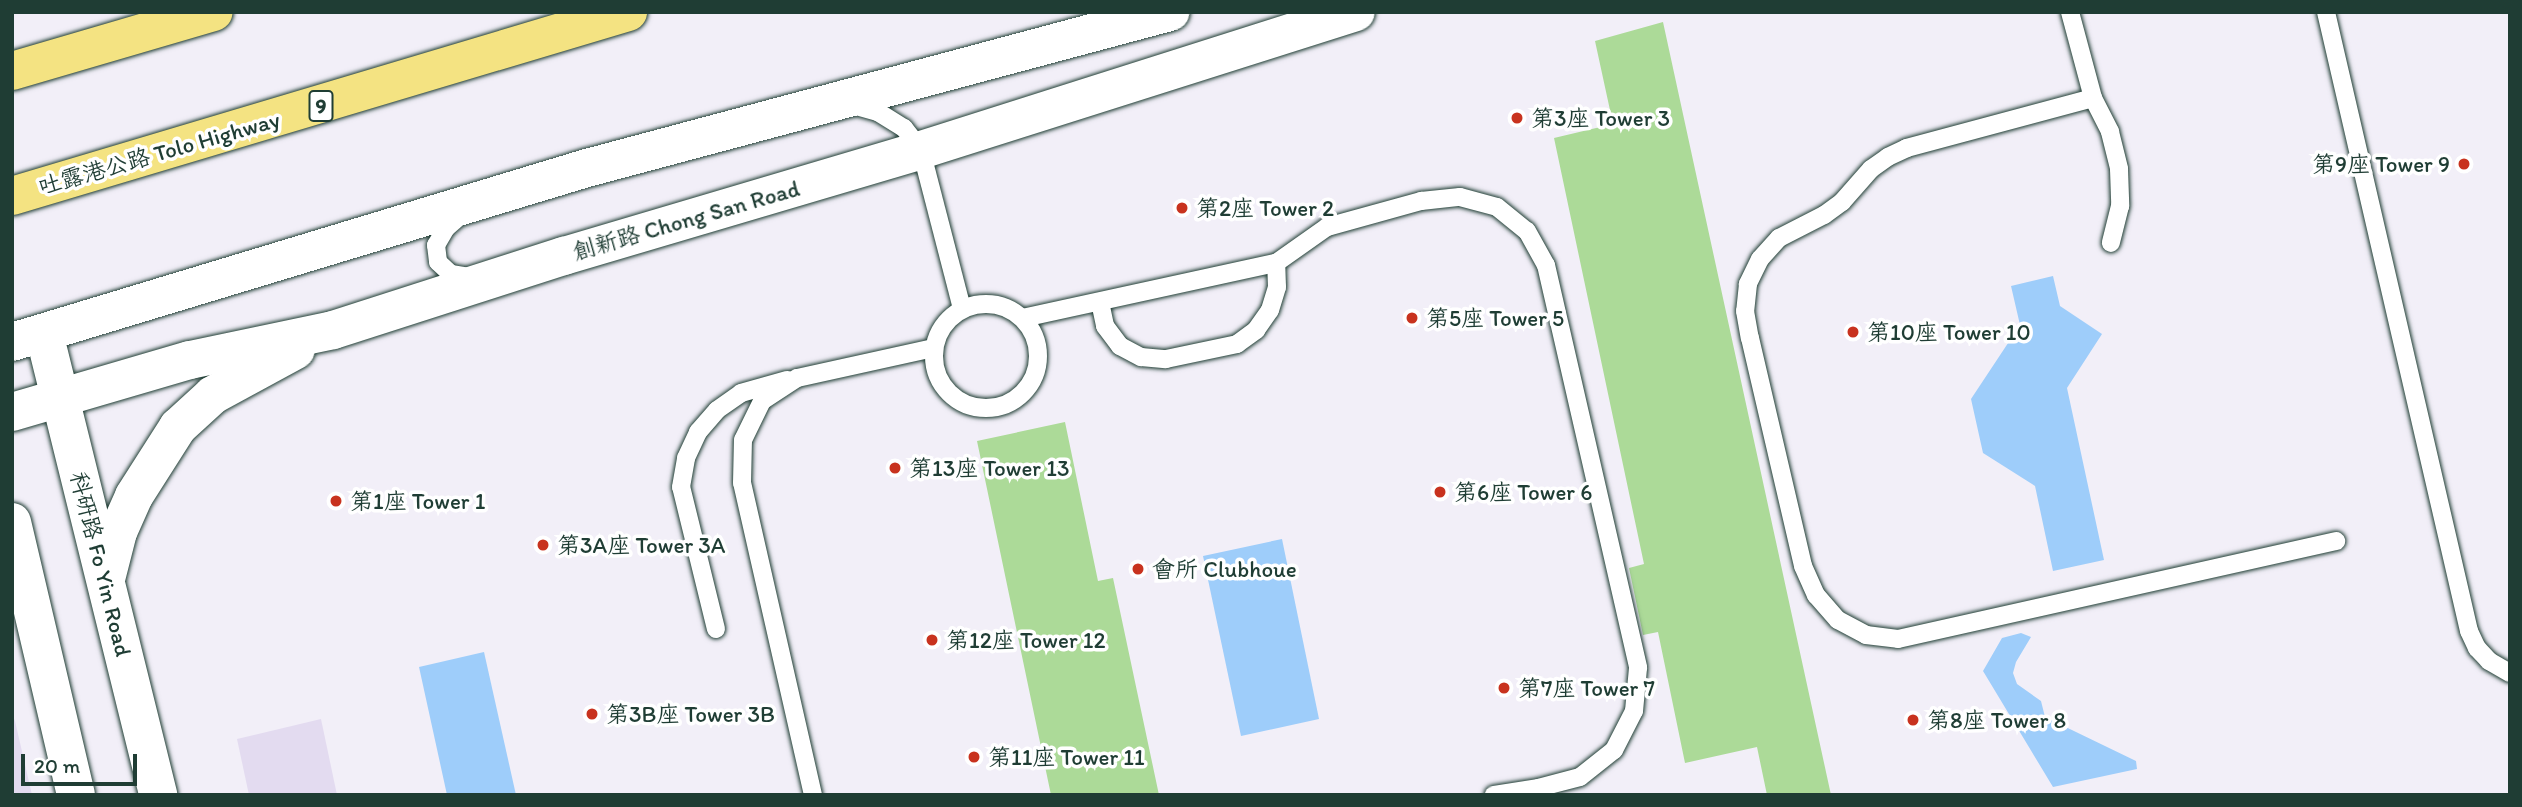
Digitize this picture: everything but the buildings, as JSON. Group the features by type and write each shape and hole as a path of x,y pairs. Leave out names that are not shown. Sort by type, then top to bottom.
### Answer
{"highway":[{"path":"12,71 214,12"},
{"name":"吐露港公路 Tolo Highway","path":"12,196 628,12"}],"main road":[{"path":"28,337 587,168 1170,12"},
{"name":"創新路 Chong San Road","path":"12,412 190,360 333,330 488,279 922,150 1356,12"},
{"path":"105,581 118,532 134,496 178,427 213,395 333,330"},
{"name":"科研路 Fo Yin Road","path":"28,337 61,399 158,795"},
{"path":"12,522 76,795"},
{"path":"12,622 54,696"}],"lane":[{"path":"2070,12 2093,98 2110,132 2119,169 2120,206 2111,243"},
{"path":"2326,12 2469,631 2477,648 2489,661 2510,673"},
{"path":"2093,98 1907,148 1888,157 1871,169 1842,202 1824,215 1779,238 1760,259 1748,284 1745,311 1803,566 1816,595 1838,620 1866,635 1898,639 2336,541"},
{"path":"838,102 878,112 904,128 922,150 962,309"},
{"path":"1023,318 1276,263 1327,227 1421,201 1460,197 1497,207 1527,231 1546,265 1638,668 1634,711 1614,750 1580,777 1516,793 1494,795"},
{"path":"476,202 446,228 436,245 438,262 452,274 488,279"},
{"path":"1100,302 1105,326 1120,346 1141,357 1166,359 1237,344 1256,330 1270,310 1277,287 1276,263"},
{"path":"978,304 995,304 1010,308 1023,318 1033,331 1038,347 1036,372 1024,393 994,408 978,408 949,393 936,372 934,348 939,332 948,319 962,309 978,304"},
{"path":"716,629 681,487 685,458 698,432 717,410 741,393 934,348"},
{"path":"797,378 762,401 743,440 743,483 813,795"}],"shaded area":[{"path":"12,714 15,721 32,795 12,795"},
{"path":"321,719 337,795 249,795 237,739"}],"green space":[{"path":"1663,22 1831,795 1767,795 1757,747 1685,763 1658,632 1643,635 1629,568 1644,564 1554,138 1613,124 1595,41"},
{"path":"1065,422 1098,581 1113,578 1159,795 1051,795 977,441"}],"water":[{"path":"2053,276 2060,306 2102,334 2067,388 2104,560 2053,571 2035,486 1983,453 1971,399 2020,325 2011,286"},
{"path":"1282,539 1319,719 1241,736 1203,556"},
{"path":"2021,633 2031,637 2016,662 2013,673 2017,684 2041,701 2045,717 2136,761 2137,769 2053,787 1983,671 2002,638"},
{"path":"484,652 516,795 447,795 419,667"}],"place":[{"name":"第3座 Tower 3","path":"1517,118"},
{"name":"第9座 Tower 9","path":"2464,164"},
{"name":"第2座 Tower 2","path":"1182,208"},
{"name":"第5座 Tower 5","path":"1412,318"},
{"name":"第10座 Tower 10","path":"1853,332"},
{"name":"第13座 Tower 13","path":"895,468"},
{"name":"第6座 Tower 6","path":"1440,492"},
{"name":"第1座 Tower 1","path":"336,501"},
{"name":"第3A座 Tower 3A","path":"543,545"},
{"name":"會所 Clubhoue","path":"1138,569"},
{"name":"第12座 Tower 12","path":"932,640"},
{"name":"第7座 Tower 7","path":"1504,688"},
{"name":"第3B座 Tower 3B","path":"592,714"},
{"name":"第8座 Tower 8","path":"1913,720"},
{"name":"第11座 Tower 11","path":"974,757"}]}
